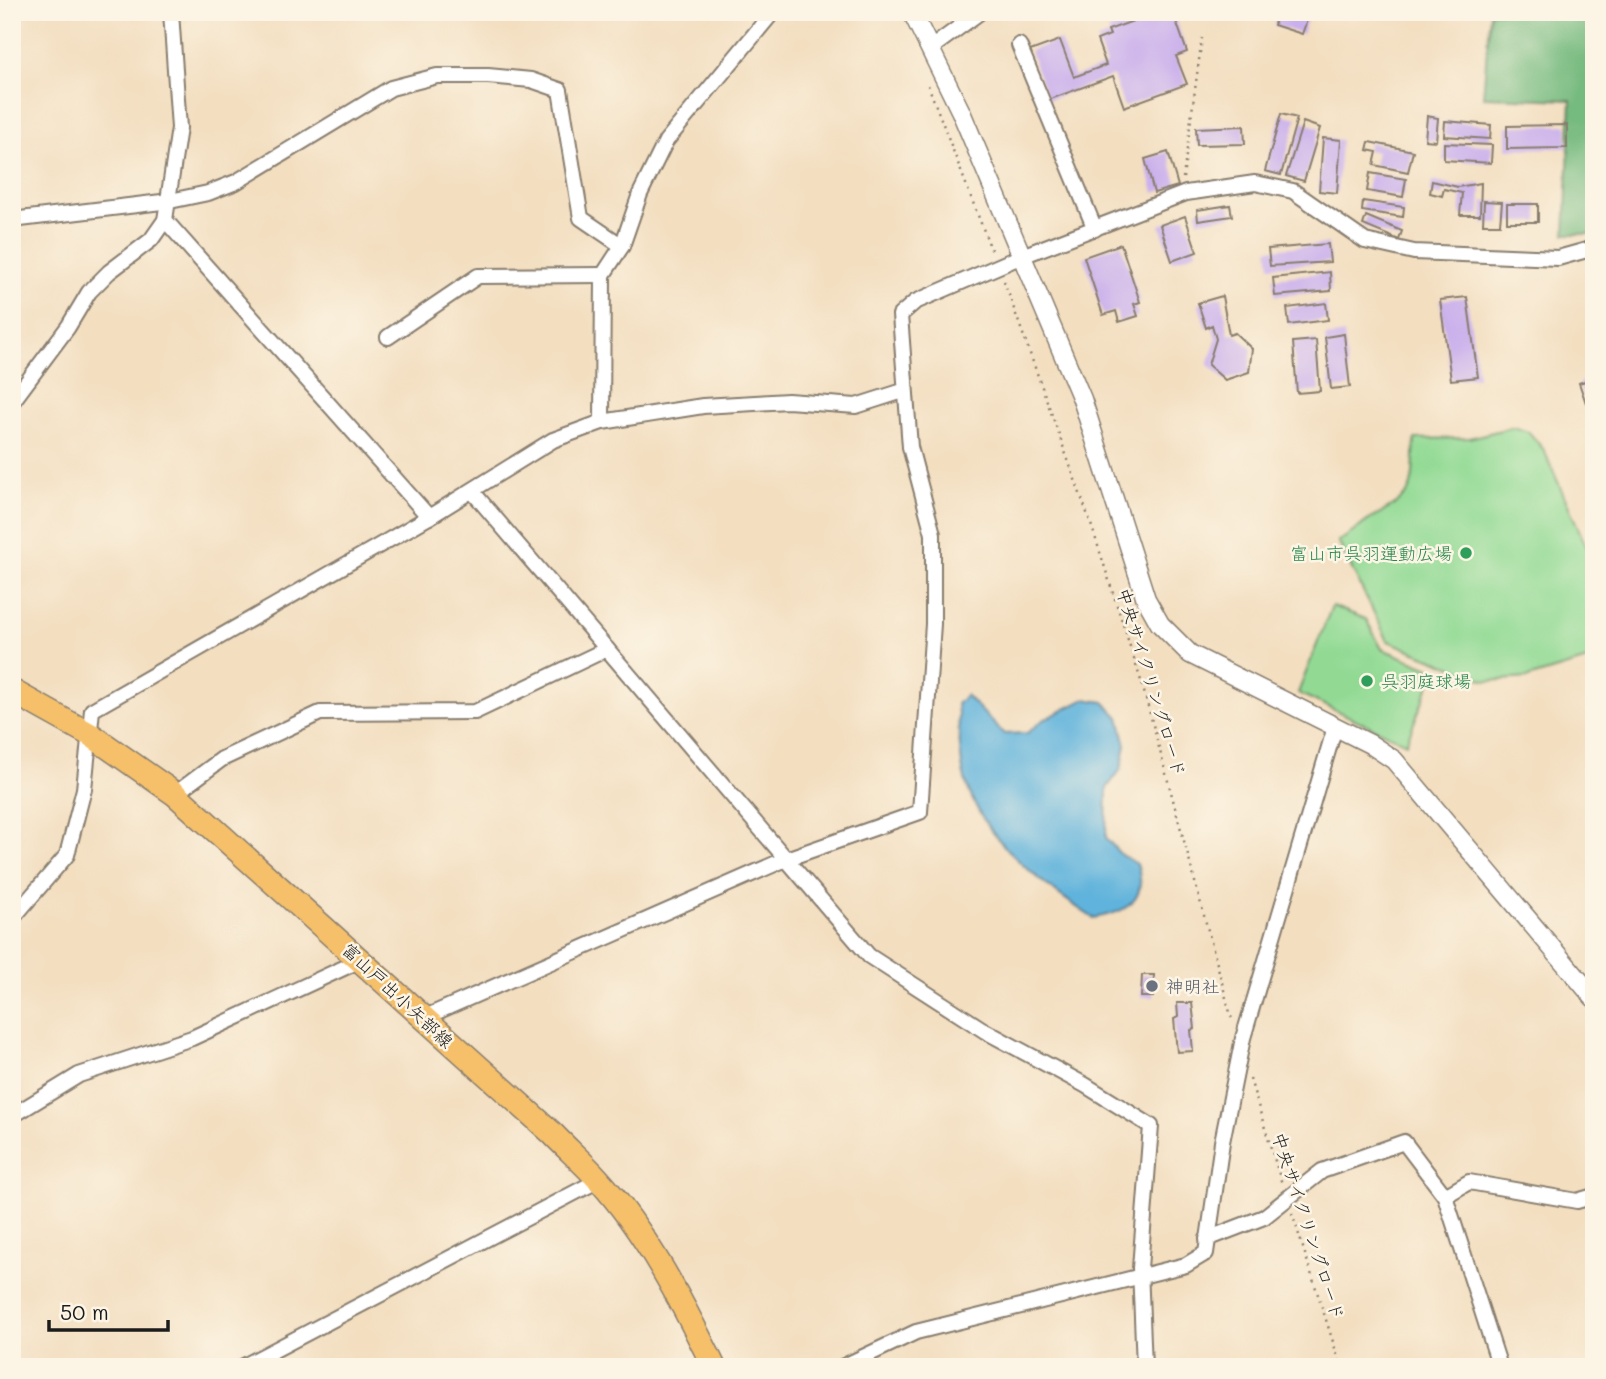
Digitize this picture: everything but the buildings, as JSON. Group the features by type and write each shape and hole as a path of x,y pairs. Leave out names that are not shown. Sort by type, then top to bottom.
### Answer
{"main road":[{"name":"富山戸出小矢部線","path":"12,691 91,735 175,794 552,1133 599,1180 643,1240 689,1316 714,1367"}],"street":[{"path":"12,402 68,327 89,292 109,272 151,240 165,220 179,128 170,12"},
{"path":"602,422 603,275 622,246 640,194 666,141 773,12"},
{"path":"912,12 931,48 1082,399 1146,598 1160,624 1175,642 1205,663 1370,744 1408,773 1594,998"},
{"path":"931,48 980,12"},
{"path":"1018,45 1095,229"},
{"path":"12,220 170,201 208,193 236,182 391,88 437,76 531,80 560,90 580,218 622,246"},
{"path":"423,1018 786,859 920,812 933,624 933,534 910,447 903,391 900,315 915,302 1022,256 1180,196 1255,183 1293,191 1365,241 1414,252 1558,258 1594,248"},
{"path":"165,220 429,517"},
{"path":"388,337 478,276 603,275"},
{"path":"12,919 67,855 83,789 92,710 429,517 553,440 602,422 704,406 788,401 856,406 903,391"},
{"path":"472,491 869,956 985,1031 1085,1085 1151,1126 1141,1277 1144,1367"},
{"path":"175,794 222,759 320,713 475,712 607,649"},
{"path":"842,1367 916,1332 1186,1265 1206,1252 1241,1048 1335,727"},
{"path":"12,1116 79,1075 192,1038 361,960"},
{"path":"1207,1239 1264,1217 1322,1171 1404,1142 1445,1196 1500,1367"},
{"path":"242,1367 270,1360 599,1180"},
{"path":"1445,1196 1469,1182 1577,1200 1594,1196"}],"path":[{"path":"1180,196 1202,38"},
{"name":"中央サイクリングロード","path":"928,77 936,114 998,268 1091,527 1142,684 1241,1048 1340,1367"}],"green space":[{"path":"1490,12 1594,12 1594,234 1565,234 1571,100 1483,97"},
{"name":"富山市呉羽運動広場","path":"1513,427 1529,432 1544,450 1594,564 1594,658 1528,678 1487,681 1388,641 1338,541 1406,495 1412,479 1415,439 1469,438"},
{"name":"呉羽庭球場","path":"1332,606 1366,619 1382,649 1435,670 1406,743 1298,693"}],"water":[{"path":"966,695 1004,734 1027,733 1043,720 1085,699 1104,702 1119,717 1126,745 1121,769 1107,788 1106,838 1121,855 1137,864 1140,887 1132,903 1115,913 1093,918 1035,876 1000,841 973,801 965,779 957,704"}],"place":[{"name":"富山市呉羽運動広場","path":"1466,553"},
{"name":"呉羽庭球場","path":"1367,681"},
{"name":"神明社","path":"1152,986"}]}
